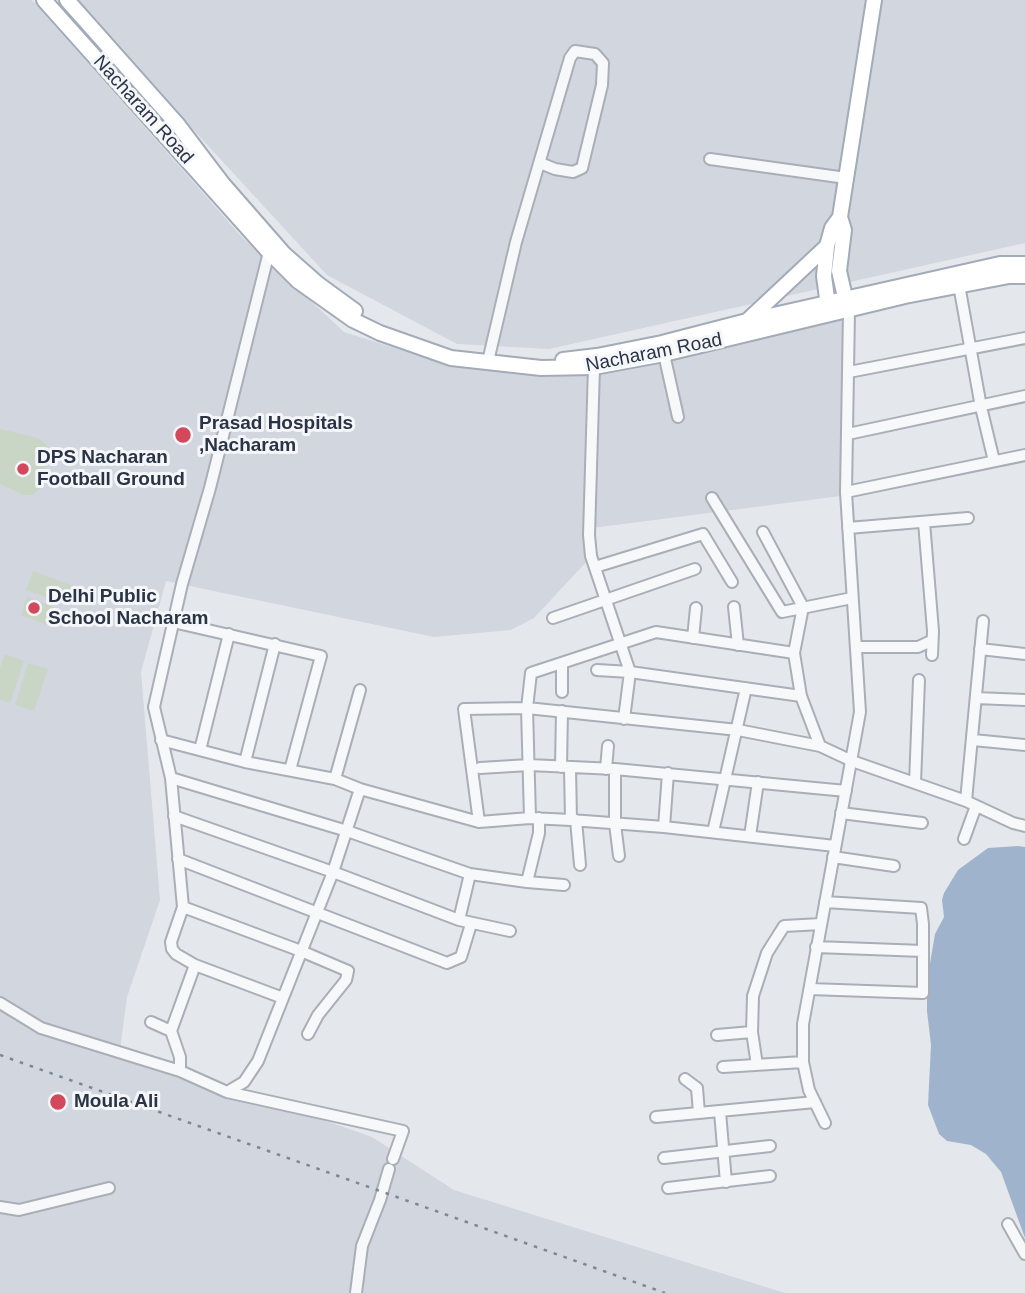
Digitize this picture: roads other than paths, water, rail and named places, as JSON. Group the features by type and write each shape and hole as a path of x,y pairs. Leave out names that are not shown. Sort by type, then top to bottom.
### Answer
{"main road":[{"name":"Nacharam Road","path":"44,0 272,248 351,308 372,320 434,344 489,357 561,360 662,343 747,321 829,309"},
{"name":"Nacharam Road","path":"67,0 178,125 298,281 353,320 431,352 466,361 511,366 594,367 664,354 847,305 1025,276"},
{"path":"847,305 839,271 844,230 840,217 874,0"},
{"path":"829,309 824,276 827,246 832,228 840,217"},
{"path":"747,321 827,246"},
{"name":"Nacharam Road","path":"847,305 1000,264 1025,264"}],"street":[{"path":"489,357 516,242 572,53 578,50 595,54 603,63 602,85 585,164 573,172 540,163"},
{"path":"710,159 846,178"},
{"path":"272,248 173,622 154,707 171,778 183,907 171,942 172,949 195,965 283,999"},
{"path":"959,285 981,407 994,461"},
{"path":"825,1123 809,1090 803,1062 803,1024 860,712 846,492 849,372 847,305"},
{"path":"849,372 1025,338"},
{"path":"664,354 678,417"},
{"path":"594,367 589,534 591,556 630,673 624,719"},
{"path":"848,434 1025,396"},
{"path":"846,492 1025,455"},
{"path":"712,498 782,612 852,598"},
{"path":"848,528 968,518"},
{"path":"924,522 933,631 932,656"},
{"path":"762,531 803,607 794,653 801,696 820,746"},
{"path":"595,567 703,534 732,582"},
{"path":"553,618 695,569"},
{"path":"734,607 738,645"},
{"path":"693,638 696,608"},
{"path":"964,839 971,803 973,740 983,621"},
{"path":"173,622 321,656 290,770"},
{"path":"527,883 539,832 529,765 527,708 531,673 656,632 794,653"},
{"path":"200,750 229,634"},
{"path":"856,648 918,647 931,641"},
{"path":"245,762 275,644"},
{"path":"980,649 1025,654"},
{"path":"562,663 562,692"},
{"path":"597,670 801,696"},
{"path":"915,783 919,680"},
{"path":"713,832 746,688"},
{"path":"335,779 360,690"},
{"path":"976,698 1025,700"},
{"path":"479,822 464,709 527,708 738,730 820,746 852,761 971,803 1025,826"},
{"path":"562,710 565,767 580,865"},
{"path":"161,740 245,762 335,779 360,789 479,822 535,818 713,832 750,836 894,866"},
{"path":"973,740 1025,745"},
{"path":"608,746 619,856"},
{"path":"480,768 529,765 611,769 846,791"},
{"path":"664,827 668,773"},
{"path":"171,778 347,831 470,874 527,883 564,885"},
{"path":"750,836 758,782"},
{"path":"227,1092 244,1082 258,1061 333,872 360,789"},
{"path":"841,813 922,823"},
{"path":"174,816 458,920 510,931"},
{"path":"178,859 447,963 461,957 471,924"},
{"path":"458,920 470,874"},
{"path":"810,989 923,993 920,908 825,902"},
{"path":"183,907 348,971 308,1034"},
{"path":"757,1065 752,1032 753,996 768,953 784,926 821,924"},
{"path":"816,947 923,951"},
{"path":"180,1071 180,1057 171,1031 195,965"},
{"path":"0,1003 41,1028 180,1071 227,1092 403,1131 362,1245 356,1293"},
{"path":"151,1022 171,1031"},
{"path":"717,1035 752,1032"},
{"path":"723,1067 803,1062"},
{"path":"685,1079 697,1088 699,1113"},
{"path":"656,1117 815,1102"},
{"path":"720,1112 726,1182"},
{"path":"664,1158 770,1146"},
{"path":"667,1188 769,1176"},
{"path":"0,1207 19,1210 108,1188"},
{"path":"1008,1224 1025,1254"}],"water":[{"path":"1025,847 1025,1238 1001,1172 986,1154 971,1145 947,1141 939,1134 928,1105 931,1045 927,981 935,934 944,917 944,893 958,870 988,848"}],"railway":[{"path":"0,1055 665,1293"}],"place":[{"name":"Prasad Hospitals ,Nacharam","path":"183,435"},
{"name":"DPS Nacharan Football Ground","path":"23,469"},
{"name":"Delhi Public School Nacharam","path":"34,608"},
{"name":"Moula Ali","path":"58,1102"}]}
